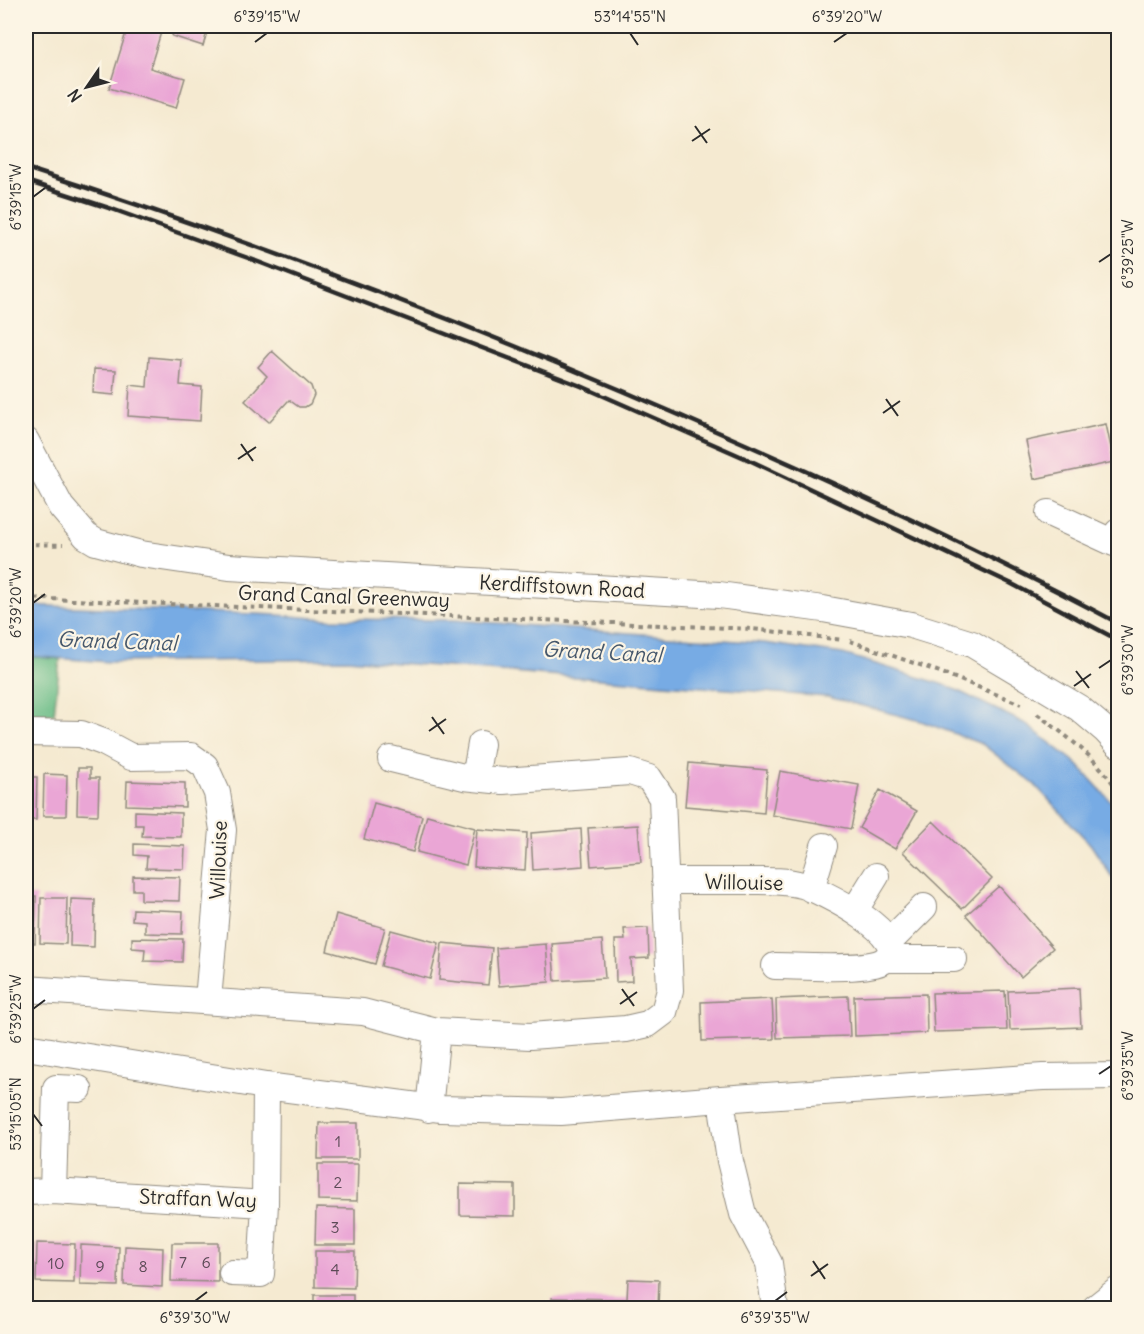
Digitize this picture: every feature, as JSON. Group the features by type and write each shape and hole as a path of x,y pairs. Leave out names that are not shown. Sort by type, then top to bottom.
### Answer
{"street":[{"name":"Kerdiffstown Road","path":"26,441 62,507 86,536 96,542 141,555 229,567 719,595 823,609 911,625 972,644 1079,708 1119,744"},
{"path":"1049,513 1117,540"},
{"name":"Willouise","path":"26,733 81,734 103,742 130,757 191,756 205,766 217,793 223,830 208,1000"},
{"path":"475,778 481,744"},
{"path":"26,989 363,1012 437,1031 530,1036 626,1029 648,1024 664,1012 670,990 662,798 649,778 630,772 503,781 464,777 391,759"},
{"path":"811,889 824,846"},
{"path":"855,910 876,876"},
{"name":"Willouise","path":"665,881 780,881 803,885 855,910 879,930 888,950"},
{"path":"775,966 861,966 880,962 924,907"},
{"path":"888,950 954,959"},
{"path":"429,1109 437,1031"},
{"path":"26,1047 266,1086 429,1109 561,1112 1043,1077 1119,1076"},
{"name":"Straffan Way","path":"26,1192 53,1191 265,1203 266,1086"},
{"path":"53,1191 56,1088 79,1089"},
{"path":"721,1099 730,1161 743,1214 769,1263 776,1308"},
{"path":"232,1273 261,1274 265,1203"},
{"path":"1095,1308 1119,1290"}],"path":[{"name":"Grand Canal Greenway","path":"26,598 753,629 850,641 937,671 1026,706"},
{"path":"1035,713 1080,746 1110,777 1119,791"}],"green space":[{"path":"26,656 60,659 54,714 26,716"}],"water":[{"name":"Grand Canal","path":"26,605 328,619 455,620 764,643 843,654 948,686 1024,723 1075,762 1118,809 1118,886 1091,845 1034,784 982,744 921,721 828,697 347,659 109,662 26,656"}],"building":[{"path":"128,26 149,26 162,29 150,68 185,78 176,108 109,88"},
{"path":"175,26 186,26 207,32 203,46 172,36"},
{"path":"272,351 311,386 314,395 310,404 305,407 299,407 289,400 269,422 245,401 267,376 258,367"},
{"path":"149,357 182,360 180,385 202,387 200,421 128,416 130,385 147,387"},
{"path":"94,369 116,370 114,395 93,393"},
{"path":"1106,424 1114,462 1034,479 1026,441"},
{"path":"689,763 767,770 764,813 685,806"},
{"path":"78,768 90,768 90,778 99,778 98,815 77,814"},
{"path":"780,771 859,785 851,829 772,815"},
{"path":"44,774 67,775 66,816 43,816"},
{"path":"26,777 37,777 36,820 26,820"},
{"path":"127,781 185,783 185,807 126,805"},
{"path":"880,790 917,811 895,849 859,828"},
{"path":"374,803 422,816 413,852 364,839"},
{"path":"135,811 181,813 181,837 142,836 143,825 135,825"},
{"path":"427,815 475,828 466,865 417,852"},
{"path":"933,821 992,879 962,909 903,852"},
{"path":"638,825 641,862 591,866 588,828"},
{"path":"477,829 527,833 525,870 474,867"},
{"path":"581,829 583,866 533,870 531,833"},
{"path":"134,844 185,846 184,869 146,868 147,856 134,855"},
{"path":"133,876 180,877 179,901 141,900 141,890 133,890"},
{"path":"999,886 1053,948 1021,977 966,915"},
{"path":"26,896 36,896 35,943 26,943"},
{"path":"41,898 67,898 66,944 40,943"},
{"path":"71,899 95,900 94,947 70,946"},
{"path":"133,909 183,911 182,934 145,933 145,921 132,920"},
{"path":"336,914 385,928 375,964 327,951"},
{"path":"648,928 649,958 631,959 632,981 616,982 615,940 625,940 624,929"},
{"path":"391,930 439,943 430,979 381,966"},
{"path":"132,938 183,939 182,962 144,961 145,949 132,948"},
{"path":"602,940 605,978 555,981 552,944"},
{"path":"442,943 492,948 488,985 439,980"},
{"path":"546,944 549,982 499,986 496,948"},
{"path":"1079,988 1081,1027 1010,1030 1008,991"},
{"path":"1005,991 1007,1030 934,1032 932,993"},
{"path":"926,994 927,1033 855,1036 854,996"},
{"path":"848,996 850,1036 777,1038 776,999"},
{"path":"772,999 774,1039 702,1041 701,1002"},
{"path":"319,1123 358,1123 358,1159 318,1159"},
{"path":"318,1164 358,1164 357,1201 318,1200"},
{"path":"460,1184 515,1185 515,1216 460,1215"},
{"path":"316,1208 355,1209 355,1245 315,1245"},
{"path":"37,1243 75,1244 74,1283 36,1282"},
{"path":"172,1243 218,1243 218,1282 171,1281"},
{"path":"26,1244 33,1244 31,1283 26,1283"},
{"path":"81,1245 119,1247 118,1286 80,1285"},
{"path":"125,1246 163,1248 162,1287 124,1285"},
{"path":"315,1251 355,1251 354,1288 315,1287"},
{"path":"628,1279 659,1280 658,1308 552,1308 552,1298 627,1299"},
{"path":"314,1295 353,1295 353,1308 314,1308"}],"railway":[{"path":"26,168 298,262 566,367 885,507 1026,575 1118,623"},
{"path":"26,181 248,258 581,386 747,459 1010,583 1118,640"}]}
